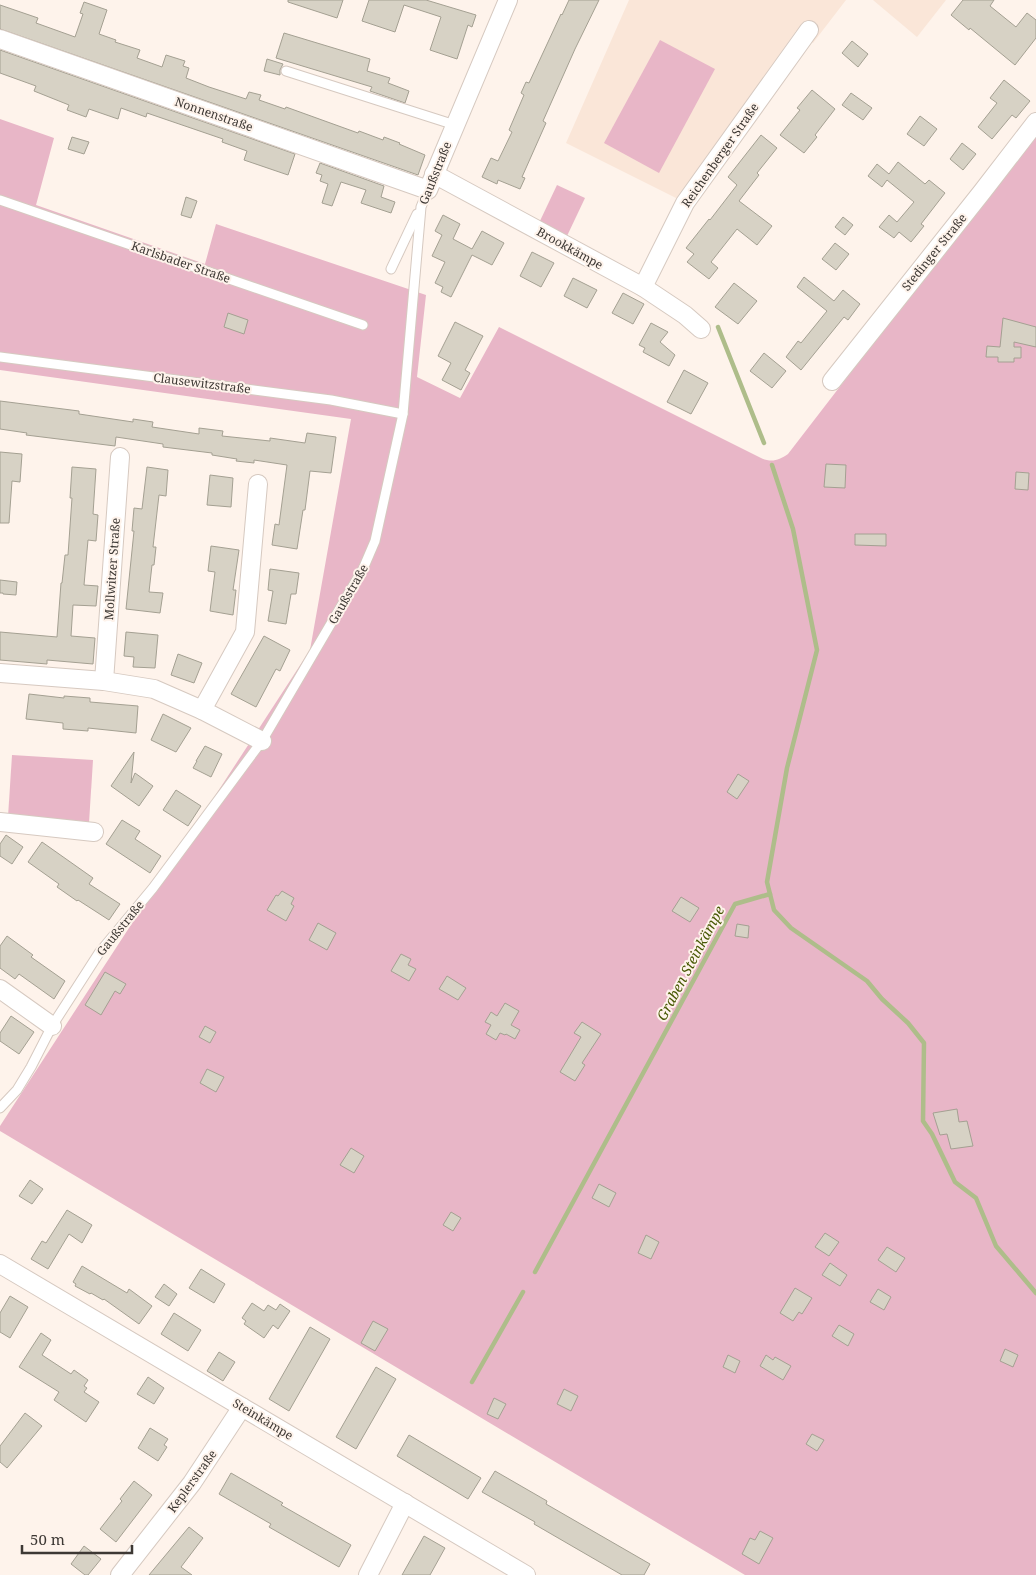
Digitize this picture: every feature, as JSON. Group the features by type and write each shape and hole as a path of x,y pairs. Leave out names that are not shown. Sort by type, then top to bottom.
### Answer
{"street":[{"name":"Gaußstraße","path":"428,190 508,0"},
{"name":"Reichenberger Straße","path":"643,287 685,203 809,30"},
{"name":"Nonnenstraße","path":"0,39 428,190"},
{"name":"Stedinger Straße","path":"832,380 1036,122"},
{"name":"Brookkämpe","path":"434,174 643,287 685,315 701,329"},
{"name":"Mollwitzer Straße","path":"104,681 120,457"},
{"path":"202,710 245,632 258,484"},
{"path":"0,673 104,681 154,690 202,710 262,741"},
{"path":"0,822 94,832"},
{"path":"0,989 52,1026"},
{"name":"Steinkämpe","path":"0,1264 526,1575"},
{"name":"Keplerstraße","path":"120,1575 192,1483 242,1407"},
{"path":"368,1575 404,1503"}],"lane":[{"path":"286,71 455,125"},
{"name":"Gaußstraße","path":"0,1108 17,1090 52,1026 99,953 153,888 262,741 363,569 375,541 403,414 420,207 428,190"},
{"name":"Karlsbader Straße","path":"0,200 362,325"},
{"path":"391,269 420,207"},
{"name":"Clausewitzstraße","path":"0,357 331,400 403,414"}],"shaded area":[{"path":"629,0 846,0 813,43 796,31 678,199 566,143"},
{"path":"873,0 946,0 917,37"},
{"path":"660,40 715,69 659,173 604,143"},
{"path":"0,119 54,138 36,205 205,264 216,224 426,295 417,377 460,398 499,327 765,460 772,461 788,454 1036,132 1036,1575 745,1575 0,1131 0,1126 310,650 351,419 0,370"},
{"path":"557,185 585,198 567,236 539,223"},
{"path":"12,755 93,760 89,823 8,817"}],"building":[{"path":"288,0 343,0 337,18 288,2"},
{"path":"369,0 426,0 476,15 472,27 468,25 457,59 430,50 441,17 404,5 395,32 362,21"},
{"path":"569,0 599,0 543,121 546,123 522,177 525,178 520,189 498,180 497,184 482,177 491,158 498,161 512,132 509,130 524,95 521,93 526,82 529,83"},
{"path":"963,0 994,0 990,6 1016,27 1027,13 1036,20 1036,38 1015,65 951,15"},
{"path":"84,2 107,10 99,34 116,40 115,42 140,50 137,58 162,67 166,55 185,61 183,66 189,68 186,78 209,87 246,99 249,92 261,95 259,100 285,109 286,107 358,133 359,131 383,140 384,137 400,143 425,155 418,175 0,29 0,5 38,18 36,23 75,37 83,14 80,13"},
{"path":"284,33 370,59 367,71 390,78 388,83 409,91 405,103 370,91 372,87 276,58"},
{"path":"852,41 868,54 858,67 842,53"},
{"path":"0,50 295,154 288,175 244,160 247,151 222,142 223,139 147,113 146,117 121,108 118,119 89,109 86,117 67,110 69,105 34,91 36,86 0,73"},
{"path":"267,59 283,64 280,75 264,71"},
{"path":"1004,80 1030,101 1016,118 1012,115 992,139 978,127 997,103 990,98"},
{"path":"812,90 835,109 804,153 780,135 800,110 797,108"},
{"path":"851,93 872,108 863,120 842,105"},
{"path":"920,116 937,129 924,146 907,134"},
{"path":"761,135 777,148 757,173 759,175 739,201 772,226 757,245 737,229 711,262 718,268 709,279 687,262 694,254 686,248 737,185 728,177"},
{"path":"72,137 89,142 84,154 68,149"},
{"path":"962,143 976,154 963,170 950,159"},
{"path":"898,162 925,184 929,180 945,193 921,224 924,226 911,242 899,232 894,238 879,227 889,215 897,222 914,202 887,180 882,187 868,176 877,164 889,174"},
{"path":"320,163 384,186 381,197 395,202 391,213 361,203 366,190 341,182 332,206 322,203 328,184 320,181 322,175 316,173"},
{"path":"186,197 197,201 191,218 181,215"},
{"path":"443,215 460,224 453,239 472,249 482,231 504,243 492,265 472,255 451,297 441,292 443,287 435,283 445,262 432,256 442,235 435,231"},
{"path":"843,217 853,225 845,235 835,227"},
{"path":"835,243 849,254 836,270 822,259"},
{"path":"532,252 554,263 541,287 520,276"},
{"path":"804,277 834,301 843,290 860,304 848,320 844,317 801,370 786,357 798,341 801,343 827,311 797,287"},
{"path":"573,278 597,290 587,308 564,296"},
{"path":"734,283 757,301 738,324 715,307"},
{"path":"623,293 644,304 633,324 612,313"},
{"path":"228,313 248,320 244,334 224,327"},
{"path":"1003,318 1036,327 1036,347 1014,342 1014,347 1021,347 1021,358 1014,358 1014,362 998,362 998,357 986,357 987,346 1000,347"},
{"path":"455,322 483,336 465,370 470,373 461,390 442,380 451,363 438,356"},
{"path":"651,323 668,332 660,342 675,355 669,366 643,352 645,348 639,345"},
{"path":"764,353 786,371 772,388 750,371"},
{"path":"684,370 708,383 691,414 667,402"},
{"path":"0,401 79,411 79,414 133,422 133,419 153,422 152,427 199,434 199,428 223,431 222,436 270,441 270,438 305,443 307,433 336,437 331,473 310,471 297,549 272,545 275,524 279,525 287,465 254,460 254,463 236,461 237,459 212,455 212,453 163,447 163,444 116,437 115,446 26,435 27,433 0,429"},
{"path":"0,452 22,454 20,482 12,481 9,523 0,523"},
{"path":"826,464 846,465 845,488 824,487"},
{"path":"72,467 96,469 93,514 98,515 96,541 88,540 84,585 98,586 96,606 73,605 71,636 95,638 93,664 47,660 47,664 0,660 0,632 57,637 61,583 65,555 68,555"},
{"path":"147,467 168,470 166,496 159,495 153,547 156,547 149,592 163,593 160,613 126,609 134,531 132,531 134,508 142,509"},
{"path":"1016,472 1029,473 1028,490 1015,489"},
{"path":"210,475 233,478 231,507 207,505"},
{"path":"855,534 886,534 886,546 855,545"},
{"path":"211,546 239,550 233,590 236,590 233,615 210,611 215,572 208,571"},
{"path":"270,569 299,573 296,594 291,594 286,624 268,621 273,591 268,590"},
{"path":"0,580 17,582 16,595 0,593"},
{"path":"126,632 158,635 155,668 133,667 134,657 124,656"},
{"path":"264,636 290,650 280,671 276,669 256,707 231,694"},
{"path":"178,654 202,663 194,683 171,675"},
{"path":"29,694 64,698 64,696 90,698 90,702 138,706 136,733 88,728 88,731 63,729 63,723 26,719"},
{"path":"163,714 191,728 176,752 151,740"},
{"path":"205,746 222,754 211,777 193,768"},
{"path":"134,752 131,783 135,773 153,786 139,806 111,786"},
{"path":"738,774 749,781 737,799 727,792"},
{"path":"176,790 201,806 188,826 163,810"},
{"path":"122,820 140,831 135,839 161,856 150,873 106,844"},
{"path":"6,835 23,847 12,864 0,856 0,844"},
{"path":"42,842 93,878 89,884 120,904 109,920 57,887 59,884 28,862"},
{"path":"282,891 294,898 291,904 294,906 286,921 267,910 276,895 278,896"},
{"path":"681,897 699,908 690,922 672,911"},
{"path":"318,923 336,933 327,950 309,940"},
{"path":"737,924 749,926 748,938 735,936"},
{"path":"7,936 33,955 31,957 65,981 54,999 19,974 15,979 0,968 0,946"},
{"path":"401,954 411,959 408,965 416,969 409,981 391,971"},
{"path":"105,972 126,984 120,994 115,991 101,1015 85,1005"},
{"path":"447,976 466,988 458,1000 439,989"},
{"path":"505,1003 519,1011 511,1025 520,1030 515,1039 500,1033 496,1040 486,1034 491,1025 485,1022 491,1012 497,1016"},
{"path":"11,1016 34,1032 19,1054 0,1041 0,1033"},
{"path":"582,1022 601,1034 582,1063 585,1065 575,1081 560,1072 581,1037 574,1033"},
{"path":"205,1026 216,1032 210,1043 199,1037"},
{"path":"207,1069 224,1077 216,1092 200,1083"},
{"path":"957,1109 959,1122 967,1121 973,1146 951,1149 947,1134 940,1135 933,1113"},
{"path":"351,1148 364,1156 354,1173 340,1165"},
{"path":"30,1180 43,1189 32,1204 19,1196"},
{"path":"599,1184 616,1193 609,1207 592,1198"},
{"path":"67,1210 92,1225 82,1243 69,1234 48,1269 31,1259 42,1241 46,1243"},
{"path":"451,1212 461,1218 453,1231 443,1225"},
{"path":"825,1233 839,1242 829,1256 815,1247"},
{"path":"646,1235 659,1242 651,1259 638,1253"},
{"path":"887,1247 905,1258 896,1272 878,1260"},
{"path":"830,1263 847,1275 840,1286 822,1275"},
{"path":"82,1266 127,1293 129,1289 152,1306 139,1324 104,1299 75,1286 76,1284 73,1282"},
{"path":"201,1269 225,1284 214,1303 189,1288"},
{"path":"164,1284 177,1294 169,1306 155,1297"},
{"path":"795,1288 812,1298 802,1314 799,1312 793,1321 780,1313"},
{"path":"878,1289 891,1297 884,1310 870,1302"},
{"path":"10,1296 28,1307 10,1338 0,1332 0,1313"},
{"path":"252,1303 264,1311 268,1305 276,1310 280,1304 290,1311 278,1329 273,1325 264,1338 244,1324 246,1321 242,1318"},
{"path":"174,1313 201,1330 188,1351 161,1334"},
{"path":"373,1321 388,1329 375,1351 361,1343"},
{"path":"839,1325 854,1334 848,1346 832,1336"},
{"path":"310,1327 330,1339 289,1411 269,1399"},
{"path":"41,1333 51,1340 42,1355 71,1374 74,1370 88,1380 84,1386 87,1388 84,1392 99,1402 86,1422 54,1400 59,1392 19,1367"},
{"path":"1005,1349 1018,1355 1013,1367 1000,1361"},
{"path":"219,1352 235,1362 223,1381 207,1371"},
{"path":"728,1355 740,1361 735,1373 723,1367"},
{"path":"766,1355 773,1360 775,1357 791,1366 783,1380 760,1366"},
{"path":"376,1367 396,1379 356,1449 336,1437"},
{"path":"148,1377 164,1388 154,1404 137,1394"},
{"path":"564,1389 578,1396 571,1411 557,1404"},
{"path":"494,1398 506,1404 498,1419 487,1414"},
{"path":"25,1413 42,1426 7,1468 0,1462 0,1446"},
{"path":"150,1428 168,1439 164,1445 167,1447 158,1461 138,1448"},
{"path":"812,1434 824,1440 817,1451 806,1444"},
{"path":"409,1435 481,1478 468,1499 397,1456"},
{"path":"495,1471 547,1501 546,1504 650,1564 644,1575 622,1575 482,1492"},
{"path":"231,1473 283,1503 281,1505 351,1545 339,1567 269,1527 271,1524 219,1494"},
{"path":"134,1481 152,1495 116,1542 100,1529 122,1501 120,1499"},
{"path":"189,1527 203,1538 181,1567 192,1575 149,1575"},
{"path":"760,1531 773,1538 759,1564 742,1554 750,1538 755,1540"},
{"path":"424,1536 445,1548 430,1575 402,1575"},
{"path":"84,1546 101,1559 88,1575 85,1575 71,1564"}],"waterway":[{"path":"718,327 764,443"},
{"path":"770,894 767,882 787,768 817,650 793,529 772,465"},
{"name":"Graben Steinkämpe","path":"535,1272 735,904 770,894 774,910 791,928 867,981 882,999 908,1023 924,1043 923,1121 932,1134 955,1182 976,1198 996,1246 1036,1293"},
{"name":"Graben Steinkämpe","path":"472,1382 523,1292"}]}
